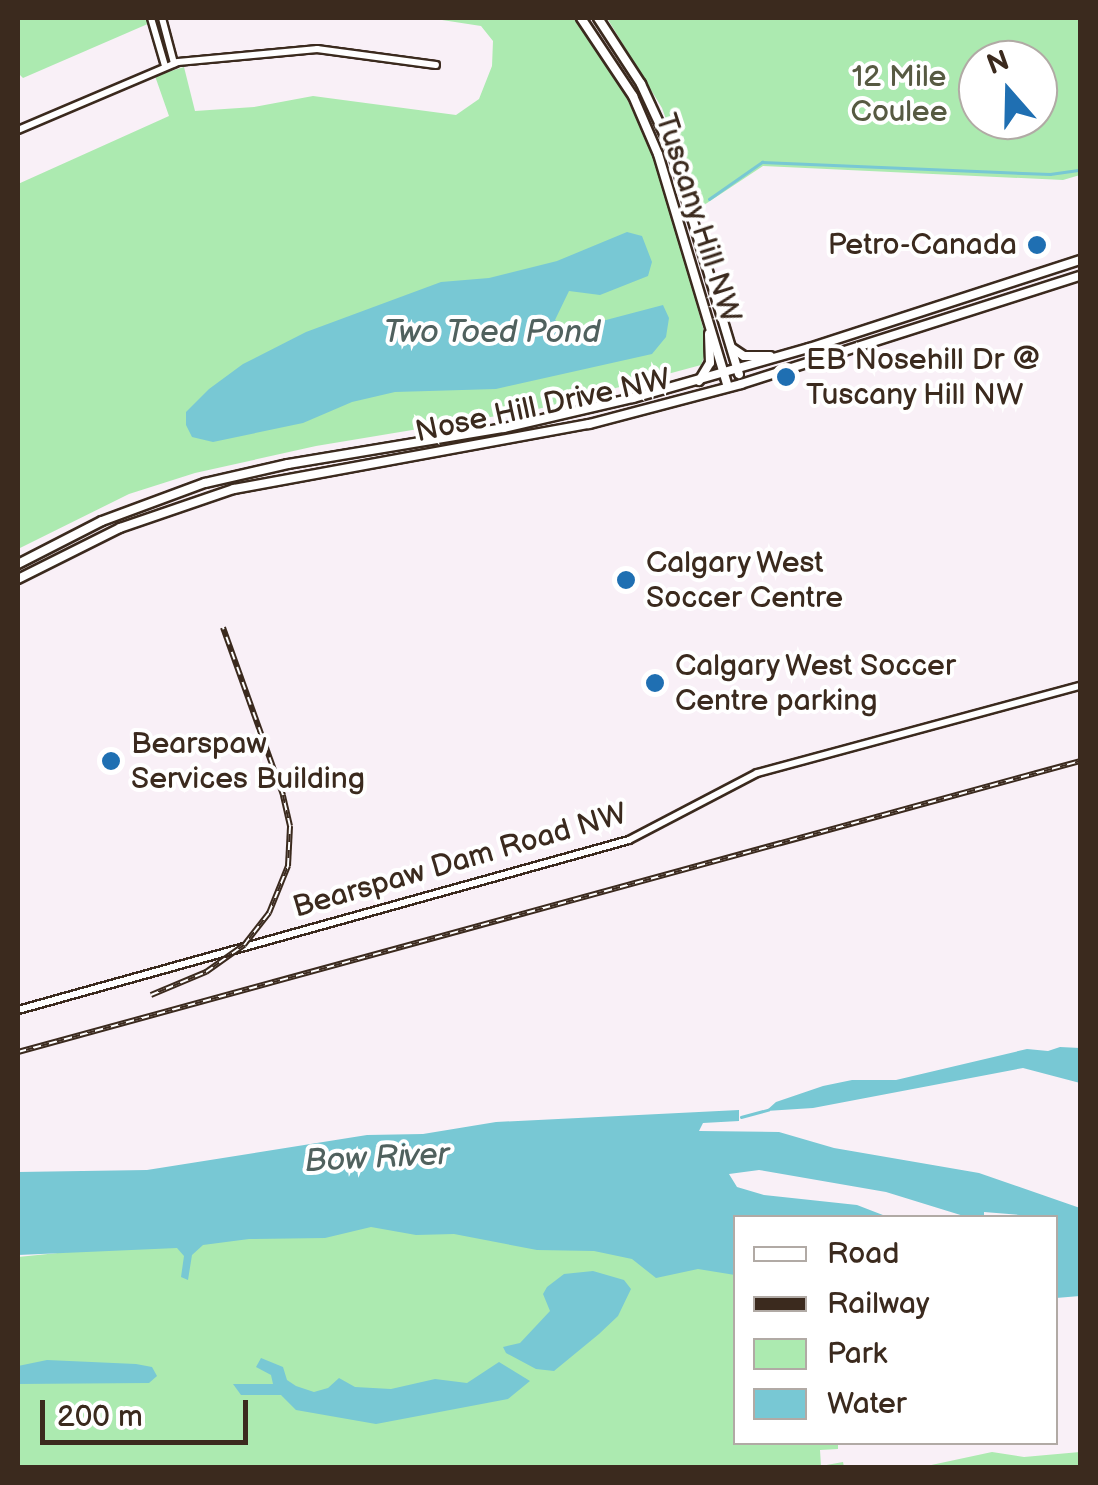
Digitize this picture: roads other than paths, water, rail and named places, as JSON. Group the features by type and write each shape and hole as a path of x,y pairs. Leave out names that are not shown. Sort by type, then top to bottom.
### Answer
{"street":[{"path":"151,18 170,64"},
{"path":"162,18 170,64"},
{"name":"Tuscany Hill NW","path":"581,18 627,87 653,141 728,387"},
{"name":"Tuscany Hill NW","path":"598,18 641,84 672,151 741,384"},
{"path":"18,130 170,64 317,48 436,65"},
{"name":"Nose Hill Drive NW","path":"18,564 102,521 205,483 288,464 544,420 724,374 1080,260"},
{"name":"Nose Hill Drive NW","path":"18,580 120,528 234,489 532,436 741,384 1080,276"},
{"path":"699,380 710,363 707,315"},
{"path":"731,348 754,358 809,348"},
{"name":"Bearspaw Dam Road NW","path":"18,1010 629,840 757,773 1080,686"}],"water":[{"name":"Two Toed Pond","path":"627,232 642,236 652,262 648,276 600,295 569,291 555,320 568,330 663,305 669,318 666,337 652,354 496,389 395,392 352,402 303,423 213,442 192,437 186,425 186,412 209,389 243,364 306,332 441,282 489,278 557,261"},
{"path":"1080,1048 1080,1083 1023,1068 813,1108 766,1111 776,1102 823,1086 852,1080 896,1080 1027,1049 1048,1051"},
{"name":"Bow River","path":"739,1110 739,1121 703,1123 699,1131 779,1132 834,1148 979,1173 1080,1208 1080,1296 1058,1298 1058,1215 984,1212 961,1215 886,1192 759,1170 729,1174 737,1187 764,1195 857,1205 883,1215 733,1215 733,1275 698,1269 656,1278 632,1259 594,1251 537,1250 454,1234 416,1235 371,1227 325,1238 249,1239 203,1245 192,1255 188,1280 181,1277 184,1256 177,1248 18,1255 18,1172 147,1170 367,1135 423,1134 496,1122"},
{"path":"593,1271 624,1280 631,1289 618,1316 599,1334 554,1371 536,1369 506,1353 503,1347 520,1343 550,1311 543,1294 547,1287 564,1274"},
{"path":"261,1358 283,1367 287,1380 296,1386 314,1392 328,1388 339,1378 355,1387 391,1389 435,1379 467,1383 499,1362 530,1381 508,1399 376,1424 296,1410 281,1395 241,1395 233,1384 273,1384 271,1375 256,1367"},
{"path":"47,1360 136,1364 152,1367 157,1376 149,1383 18,1384 18,1366"}],"waterway":[{"path":"709,199 762,162 1050,174 1080,170"},
{"path":"741,1117 768,1110"}],"railway":[{"path":"151,995 206,972 244,945 269,913 288,866 290,826 283,795 223,627"},
{"path":"18,1052 1080,761"}],"place":[{"name":"Petro-Canada","path":"1037,245"},
{"name":"EB Nosehill Dr @ Tuscany Hill NW","path":"786,377"},
{"name":"Calgary West Soccer Centre","path":"626,580"},
{"name":"Calgary West Soccer Centre parking","path":"655,683"},
{"name":"Bearspaw Services Building","path":"111,761"}],"park label":[{"name":"12 Mile Coulee","path":"899,94"}]}
